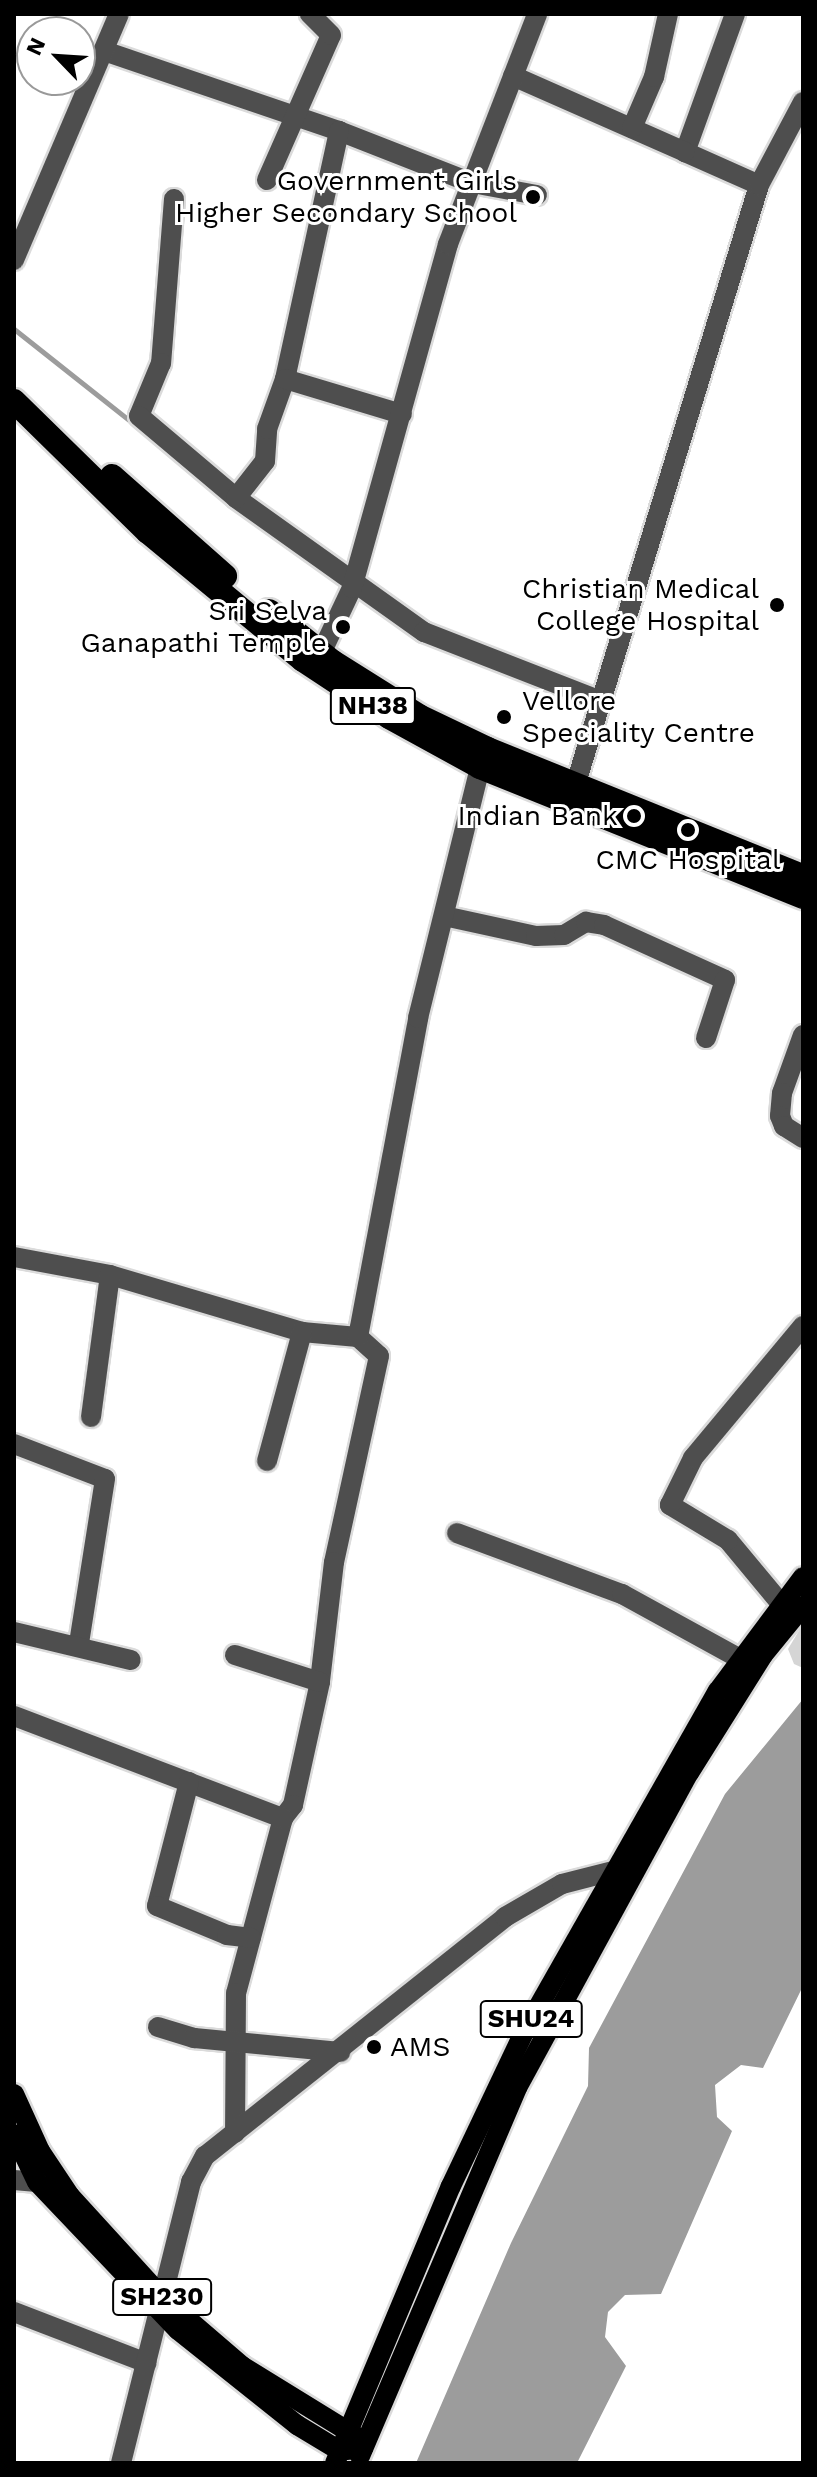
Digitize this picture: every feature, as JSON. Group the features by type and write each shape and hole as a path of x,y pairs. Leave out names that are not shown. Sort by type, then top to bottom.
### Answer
{"highway":[{"name":"NH38","path":"14,383 318,660 419,716 803,876"},
{"name":"NH38","path":"14,401 148,532 318,660 480,767 803,897"}],"main road":[{"name":"SHU24","path":"349,2451 518,2086 689,1773 750,1674 795,1612 803,1577"},
{"path":"795,1612 803,1584"},
{"name":"SHU24","path":"349,2451 479,2122 613,1871 740,1659 795,1612"},
{"name":"SH230","path":"14,2094 40,2151 70,2196 162,2305"},
{"name":"SH230","path":"14,2134 37,2182 234,2378 349,2451"}],"street":[{"path":"14,260 119,14"},
{"path":"267,180 331,35 310,14"},
{"path":"318,660 354,579 448,244 537,14"},
{"path":"632,128 654,77 668,14"},
{"path":"685,152 735,14"},
{"path":"104,51 339,131 472,183 537,195"},
{"path":"513,76 759,185"},
{"path":"576,783 759,185 803,102"},
{"path":"236,498 265,461 267,429 285,379 339,131"},
{"path":"174,199 161,363 139,416 236,498 354,579 424,632 601,701"},
{"path":"285,379 402,414"},
{"path":"358,1337 418,1018 480,767"},
{"path":"444,916 536,936 564,935 586,922 604,925 725,980 706,1038"},
{"path":"803,1035 782,1093 780,1116 784,1126 803,1138"},
{"path":"14,1257 110,1275 302,1332 358,1337 379,1356 334,1562 320,1682 293,1805 283,1818 236,1993 235,2133"},
{"path":"91,1417 110,1275"},
{"path":"795,1612 728,1540 670,1505 693,1458 803,1326"},
{"path":"267,1461 302,1332"},
{"path":"14,1444 105,1479 79,1644"},
{"path":"457,1533 622,1594 740,1659"},
{"path":"14,1632 79,1644 131,1660"},
{"path":"235,1655 320,1682"},
{"path":"14,1716 283,1818"},
{"path":"189,1782 157,1906 227,1935 251,1938"},
{"path":"121,2463 196,2168 235,2133 505,1917 562,1884 613,1871"},
{"path":"158,2027 194,2038 234,2039 340,2052"},
{"path":"14,2180 37,2182"},
{"path":"14,2312 147,2363"}],"shaded area":[{"path":"803,1624 803,1668 794,1664 788,1649"},
{"path":"803,1699 803,1986 763,2068 741,2065 715,2085 717,2117 732,2131 661,2294 625,2295 608,2312 605,2337 626,2366 577,2463 416,2463 511,2243 588,2086 589,2048 725,1794"}],"waterway":[{"path":"14,329 135,425"}],"place":[{"name":"Government Girls Higher Secondary School","path":"533,197"},
{"name":"Christian Medical College Hospital","path":"777,605"},
{"name":"Sri Selva Ganapathi Temple","path":"343,627"},
{"name":"Vellore Speciality Centre","path":"504,717"},
{"name":"Indian Bank","path":"634,816"},
{"name":"CMC Hospital","path":"688,830"},
{"name":"AMS","path":"374,2047"}]}
